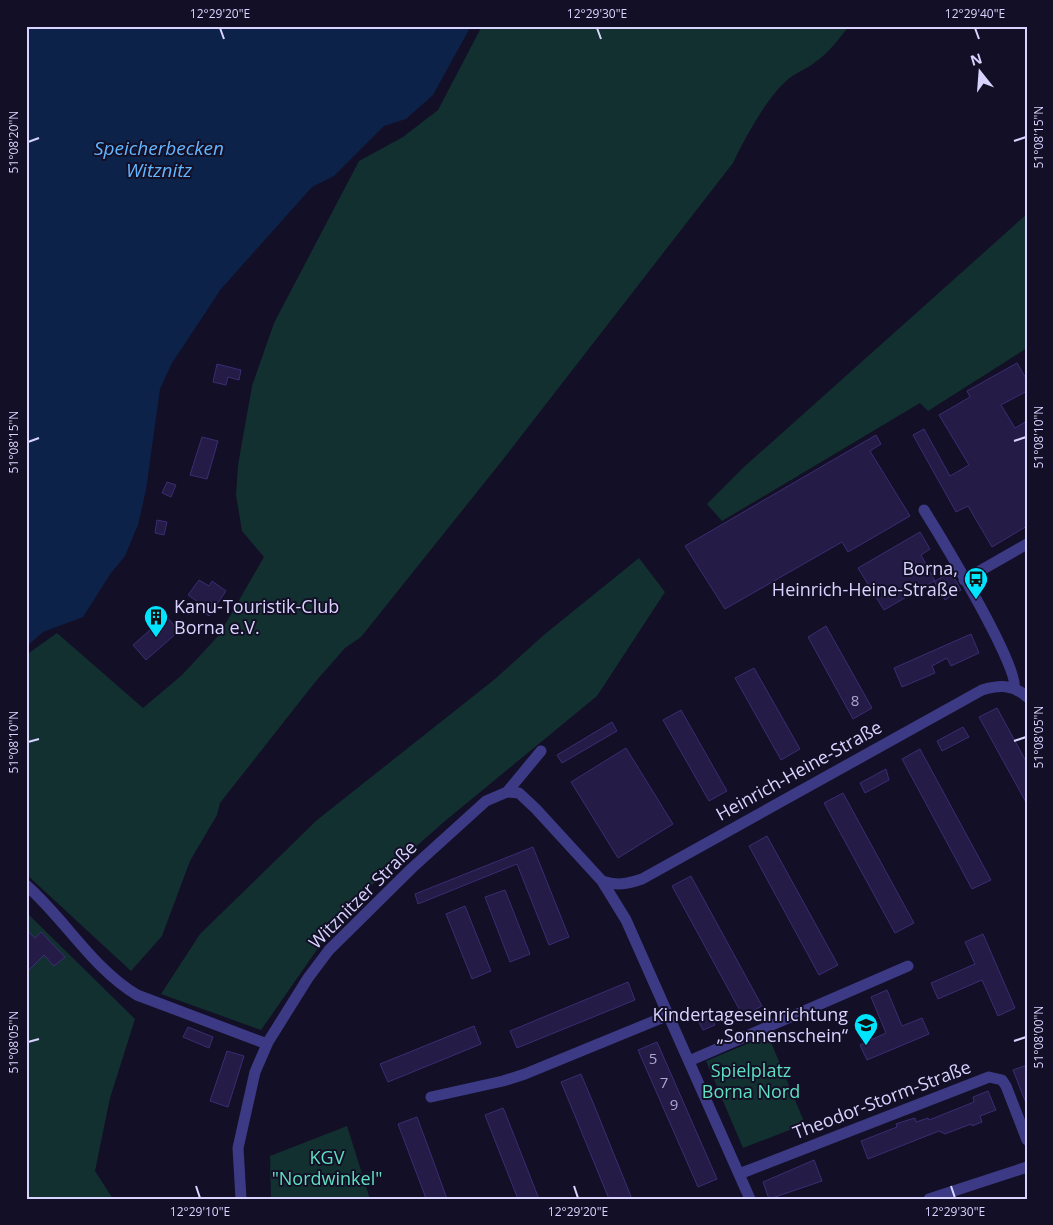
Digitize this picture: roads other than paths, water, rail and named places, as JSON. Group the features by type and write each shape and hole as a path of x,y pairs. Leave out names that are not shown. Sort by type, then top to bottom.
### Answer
{"street":[{"path":"924,510 1005,653 1014,681 1014,688 1027,697"},
{"path":"964,580 1027,544"},
{"name":"Heinrich-Heine-Straße","path":"602,881 613,884 627,884 642,879 982,690 1003,685 1014,688"},
{"name":"Witznitzer Straße","path":"241,1199 238,1148 255,1072 267,1044 308,978 329,950 412,868 486,801 507,792 542,751"},
{"path":"507,792 519,793 536,809 602,881 626,920 750,1199"},
{"path":"26,885 41,898 90,954 127,989 137,995 267,1044"},
{"path":"690,1062 908,966"},
{"path":"431,1097 526,1074 669,1015"},
{"name":"Theodor-Storm-Straße","path":"739,1174 990,1077 1002,1080 1006,1086 1027,1140"},
{"path":"929,1199 1027,1167"}],"water":[{"name":"Speicherbecken Witznitz","path":"26,26 471,26 433,95 406,119 384,126 334,176 312,187 221,289 172,363 160,389 146,490 138,525 125,556 111,573 83,617 43,632 26,647"}],"place":[{"name":"Borna, Heinrich-Heine-Straße","path":"976,600"},
{"name":"Kanu-Touristik-Club Borna e.V.","path":"156,638"},
{"name":"Kindertageseinrichtung „Sonnenschein“","path":"866,1046"}],"park label":[{"name":"Spielplatz Borna Nord","path":"751,1081"},
{"name":"KGV \"Nordwinkel\"","path":"327,1168"}]}
